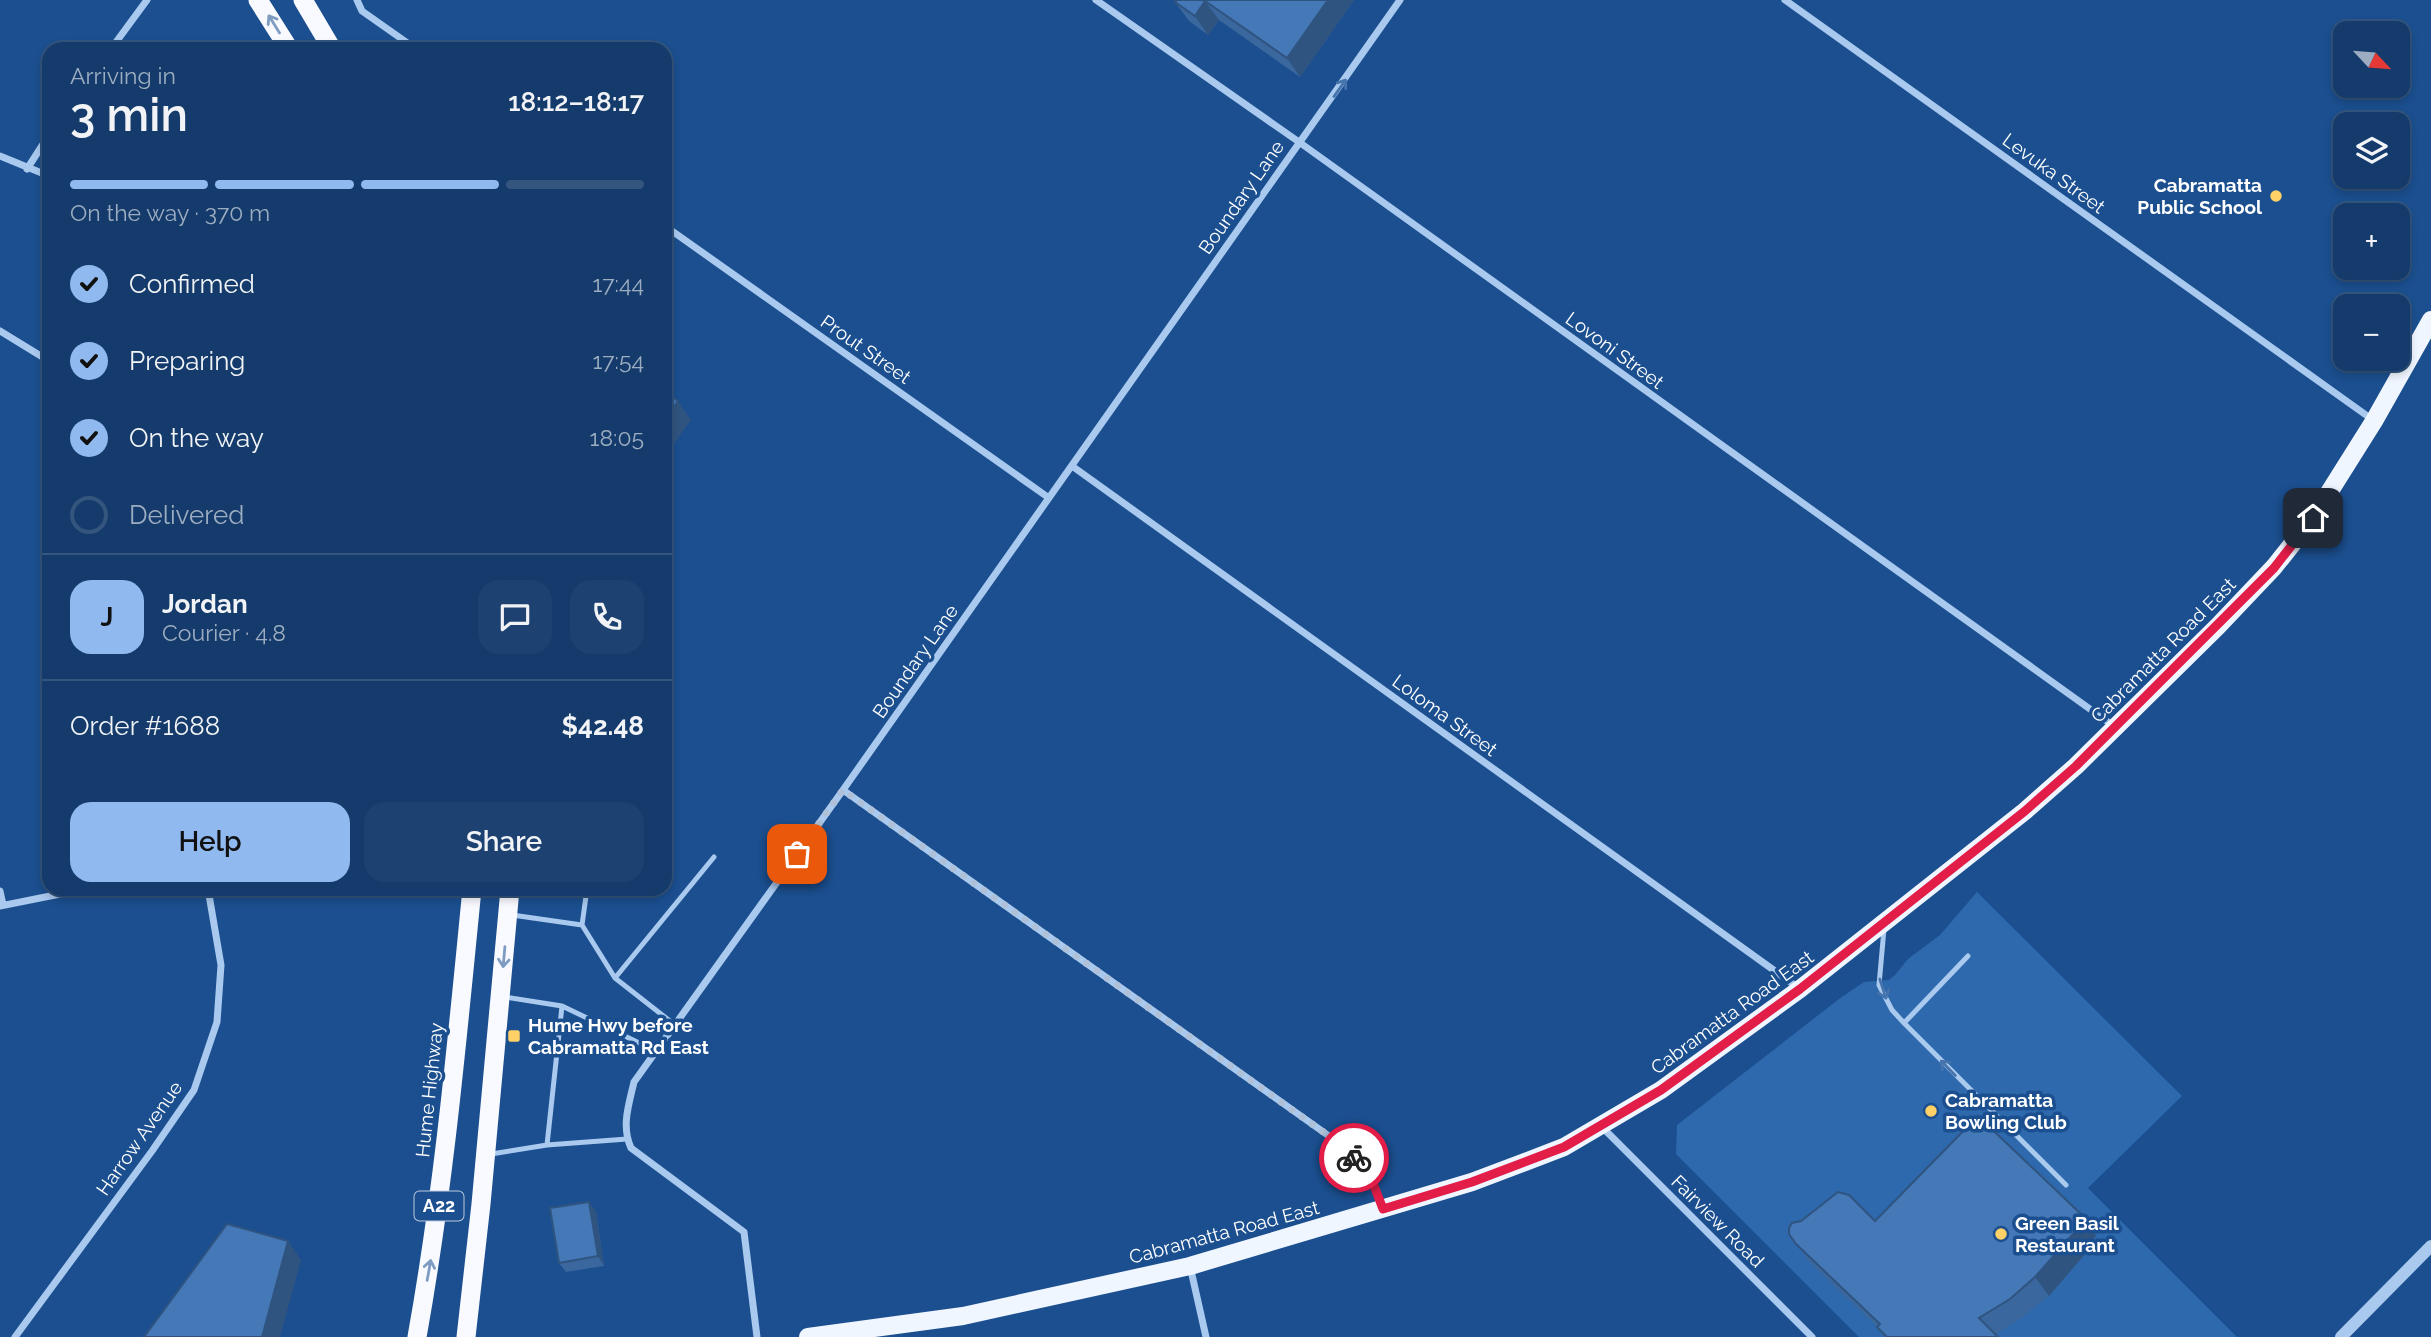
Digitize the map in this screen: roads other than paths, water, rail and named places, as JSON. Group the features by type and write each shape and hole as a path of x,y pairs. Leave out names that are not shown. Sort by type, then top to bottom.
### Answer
{"highway":[{"path":"258,0 285,42"},
{"path":"303,0 328,42"},
{"name":"Hume Highway","path":"417,1337 435,1239 452,1102 471,896"},
{"name":"A22","path":"466,1337 509,896"}],"main road":[{"name":"Cabramatta Road East","path":"808,1337 963,1316 1190,1266 1472,1182 1564,1147 1661,1090 1800,989 2025,811 2076,766 2274,568 2313,518 2374,421 2431,320"}],"street":[{"path":"116,42 147,0"},
{"path":"357,0 362,11 406,42"},
{"name":"Lovoni Street","path":"1096,0 2115,727"},
{"name":"Boundary Lane","path":"627,1139 625,1120 634,1082 1401,0"},
{"name":"Levuka Street","path":"1785,0 2374,421"},
{"path":"27,169 42,146"},
{"path":"0,156 42,174"},
{"name":"Prout Street","path":"672,231 1049,498"},
{"path":"0,331 42,357"},
{"name":"Loloma Street","path":"1072,466 1800,989"},
{"path":"843,790 1343,1146 1371,1178 1383,1209"},
{"path":"0,891 2,905 49,896"},
{"name":"Harrow Avenue","path":"15,1337 194,1090 217,1022 221,965 209,896"},
{"name":"Fairview Road","path":"1601,1126 1812,1337"},
{"path":"627,1139 631,1148 744,1233 757,1337"},
{"path":"2341,1337 2431,1246"},
{"path":"1190,1266 1206,1337"}],"lane":[{"path":"615,978 714,858"},
{"path":"586,896 582,925 615,978 675,1024"},
{"path":"508,915 582,925"},
{"path":"1885,922 1879,985 1892,1010 2066,1185"},
{"path":"1904,1023 1968,956"},
{"path":"500,997 562,1006 656,1051"},
{"path":"547,1145 562,1006"},
{"path":"486,1155 547,1145 627,1139"}],"place":[{"name":"Cabramatta Public School","path":"2276,196"},
{"name":"Hume Hwy before Cabramatta Rd East","path":"514,1036"},
{"name":"Cabramatta Bowling Club","path":"1931,1111"},
{"name":"Green Basil Restaurant","path":"2001,1234"}]}
